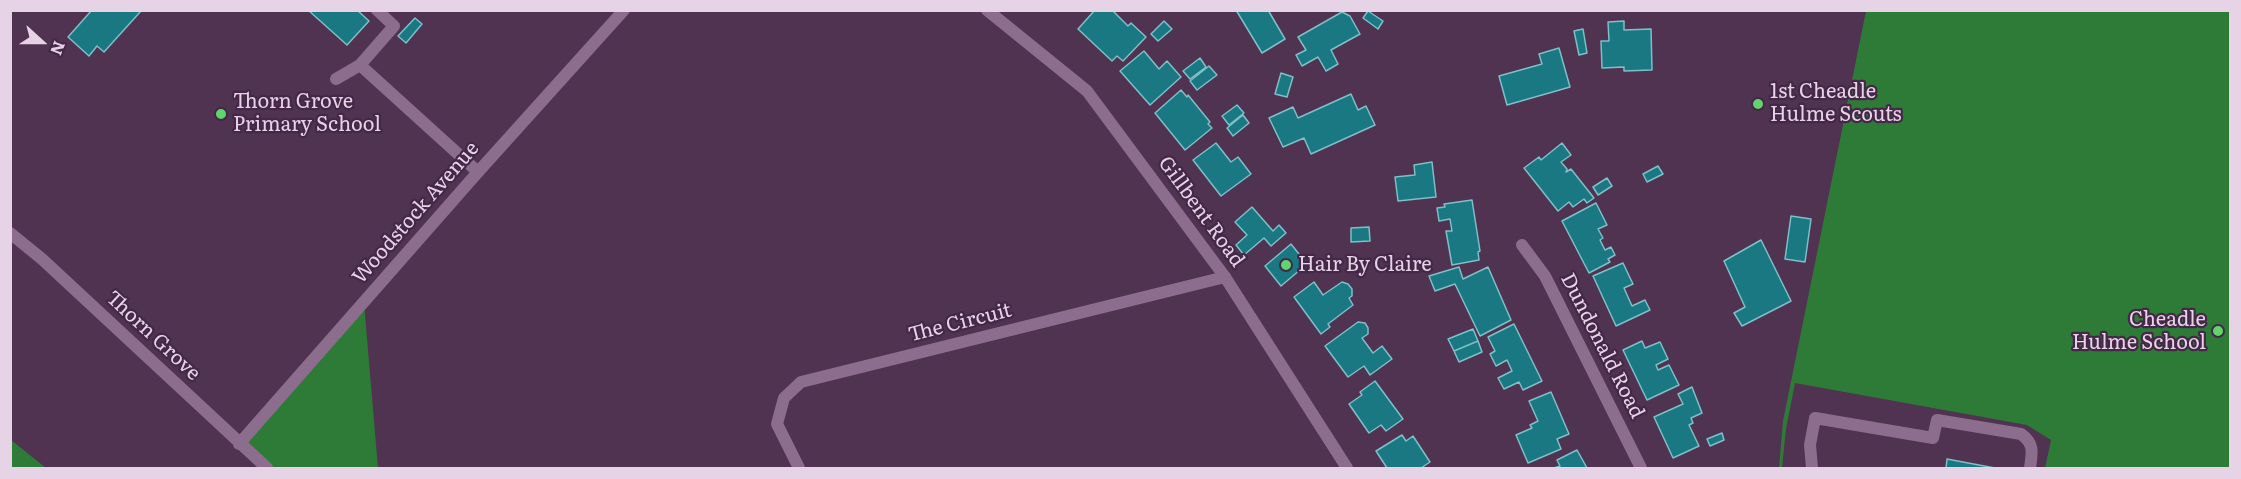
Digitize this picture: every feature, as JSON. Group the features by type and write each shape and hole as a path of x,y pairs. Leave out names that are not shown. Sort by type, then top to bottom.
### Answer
{"street":[{"path":"336,79 360,64 394,26 377,10"},
{"name":"Woodstock Avenue","path":"240,444 478,172 624,10"},
{"name":"Gillbent Road","path":"987,10 1087,91 1225,277 1347,468"},
{"path":"360,64 478,172"},
{"name":"Thorn Grove","path":"10,233 42,259 267,468"},
{"name":"Dundonald Road","path":"1522,245 1545,276 1641,468"},
{"name":"The Circuit","path":"799,468 777,424 784,398 801,382 1225,277"},
{"path":"1812,468 1810,445 1815,418 1933,438 1937,420 2021,434 2029,440 2033,450 2030,468"}],"green space":[{"path":"1866,11 2230,11 2230,468 2045,468 2051,440 2027,425 1795,383 1786,429 1782,468 1779,468 1783,421"},
{"path":"364,303 378,468 267,468 239,444"},
{"path":"11,440 46,468 11,468"}],"building":[{"path":"92,10 141,11 104,52 97,46 89,56 68,37"},
{"path":"308,10 357,10 369,21 347,45"},
{"path":"1095,10 1112,10 1128,26 1131,23 1146,37 1123,61 1117,56 1112,61 1078,29"},
{"path":"1236,10 1268,10 1285,39 1262,53"},
{"path":"1368,11 1383,21 1378,29 1363,18"},
{"path":"1342,12 1350,16 1360,34 1331,50 1338,64 1326,71 1318,57 1302,66 1296,55 1306,50 1298,37"},
{"path":"415,18 422,24 406,43 398,36"},
{"path":"1164,21 1172,29 1158,41 1151,34"},
{"path":"1624,21 1624,30 1651,29 1652,70 1624,71 1624,67 1602,68 1601,41 1609,41 1608,22"},
{"path":"1583,29 1587,53 1579,55 1574,31"},
{"path":"1559,48 1570,87 1507,105 1499,76 1542,64 1539,54"},
{"path":"1144,51 1159,69 1167,61 1181,77 1150,105 1120,71"},
{"path":"1200,58 1206,67 1190,79 1183,71"},
{"path":"1209,66 1217,75 1197,90 1190,81"},
{"path":"1281,73 1293,77 1287,97 1275,94"},
{"path":"1181,90 1187,97 1188,95 1210,122 1208,124 1212,128 1185,150 1155,113"},
{"path":"1351,94 1358,110 1366,106 1375,125 1311,154 1304,138 1283,147 1269,118 1293,107 1298,118"},
{"path":"1237,105 1244,113 1229,125 1222,116"},
{"path":"1243,115 1249,123 1233,136 1227,128"},
{"path":"1216,143 1231,162 1238,157 1251,174 1221,196 1193,160"},
{"path":"1562,143 1571,155 1561,162 1567,169 1566,172 1571,169 1594,198 1587,203 1584,199 1573,207 1569,202 1558,211 1524,168 1539,157 1541,160"},
{"path":"1432,162 1436,197 1398,201 1395,177 1415,175 1414,165"},
{"path":"1658,166 1663,174 1647,182 1643,174"},
{"path":"1607,178 1612,186 1598,195 1593,187"},
{"path":"1472,200 1480,251 1478,252 1479,260 1452,265 1446,231 1452,231 1450,219 1439,221 1437,208 1445,207 1444,204"},
{"path":"1596,203 1607,225 1598,229 1603,238 1600,240 1605,250 1611,247 1615,255 1608,259 1610,262 1589,273 1562,221"},
{"path":"1252,207 1273,231 1279,225 1286,233 1271,246 1264,238 1244,255 1236,245 1247,235 1235,222"},
{"path":"1791,216 1811,219 1805,262 1785,259"},
{"path":"1369,227 1370,241 1351,242 1351,228"},
{"path":"1761,240 1791,301 1742,326 1734,313 1745,307 1724,261"},
{"name":"Hair By Claire","path":"1291,244 1307,264 1281,286 1265,266"},
{"path":"1623,263 1633,284 1624,288 1632,306 1645,300 1650,310 1616,326 1593,276"},
{"path":"1459,267 1463,279 1488,267 1511,320 1480,336 1455,284 1435,291 1429,276"},
{"path":"1314,282 1323,295 1342,282 1348,284 1352,289 1352,296 1349,298 1353,305 1328,324 1330,327 1321,334 1294,297"},
{"path":"1358,322 1365,323 1368,328 1368,334 1362,338 1373,353 1382,346 1392,359 1370,375 1364,366 1348,377 1325,346"},
{"path":"1514,324 1542,381 1523,390 1519,382 1504,389 1498,378 1512,371 1507,360 1496,366 1490,354 1495,351 1488,337"},
{"path":"1473,329 1478,341 1454,351 1448,339"},
{"path":"1478,341 1482,352 1459,362 1454,351"},
{"path":"1642,341 1645,348 1660,342 1668,359 1656,365 1658,370 1669,365 1679,385 1647,400 1623,350"},
{"path":"1375,381 1403,419 1386,431 1381,425 1369,433 1349,404 1362,395 1360,392"},
{"path":"1692,387 1702,413 1691,418 1693,423 1689,425 1699,446 1673,458 1654,417 1683,404 1678,394"},
{"path":"1551,392 1569,434 1557,439 1561,449 1528,463 1516,435 1532,428 1530,425 1538,421 1529,401"},
{"path":"1722,433 1724,440 1710,446 1707,439"},
{"path":"1402,435 1406,441 1413,436 1430,462 1421,468 1387,468 1376,451"},
{"path":"1577,450 1587,468 1554,468 1560,466 1557,460"},
{"path":"1947,459 1995,468 1946,468"}],"place":[{"name":"1st Cheadle Hulme Scouts","path":"1758,104"},
{"name":"Thorn Grove Primary School","path":"221,114"},
{"name":"Hair By Claire","path":"1286,265"},
{"name":"Cheadle Hulme School","path":"2218,331"}]}
